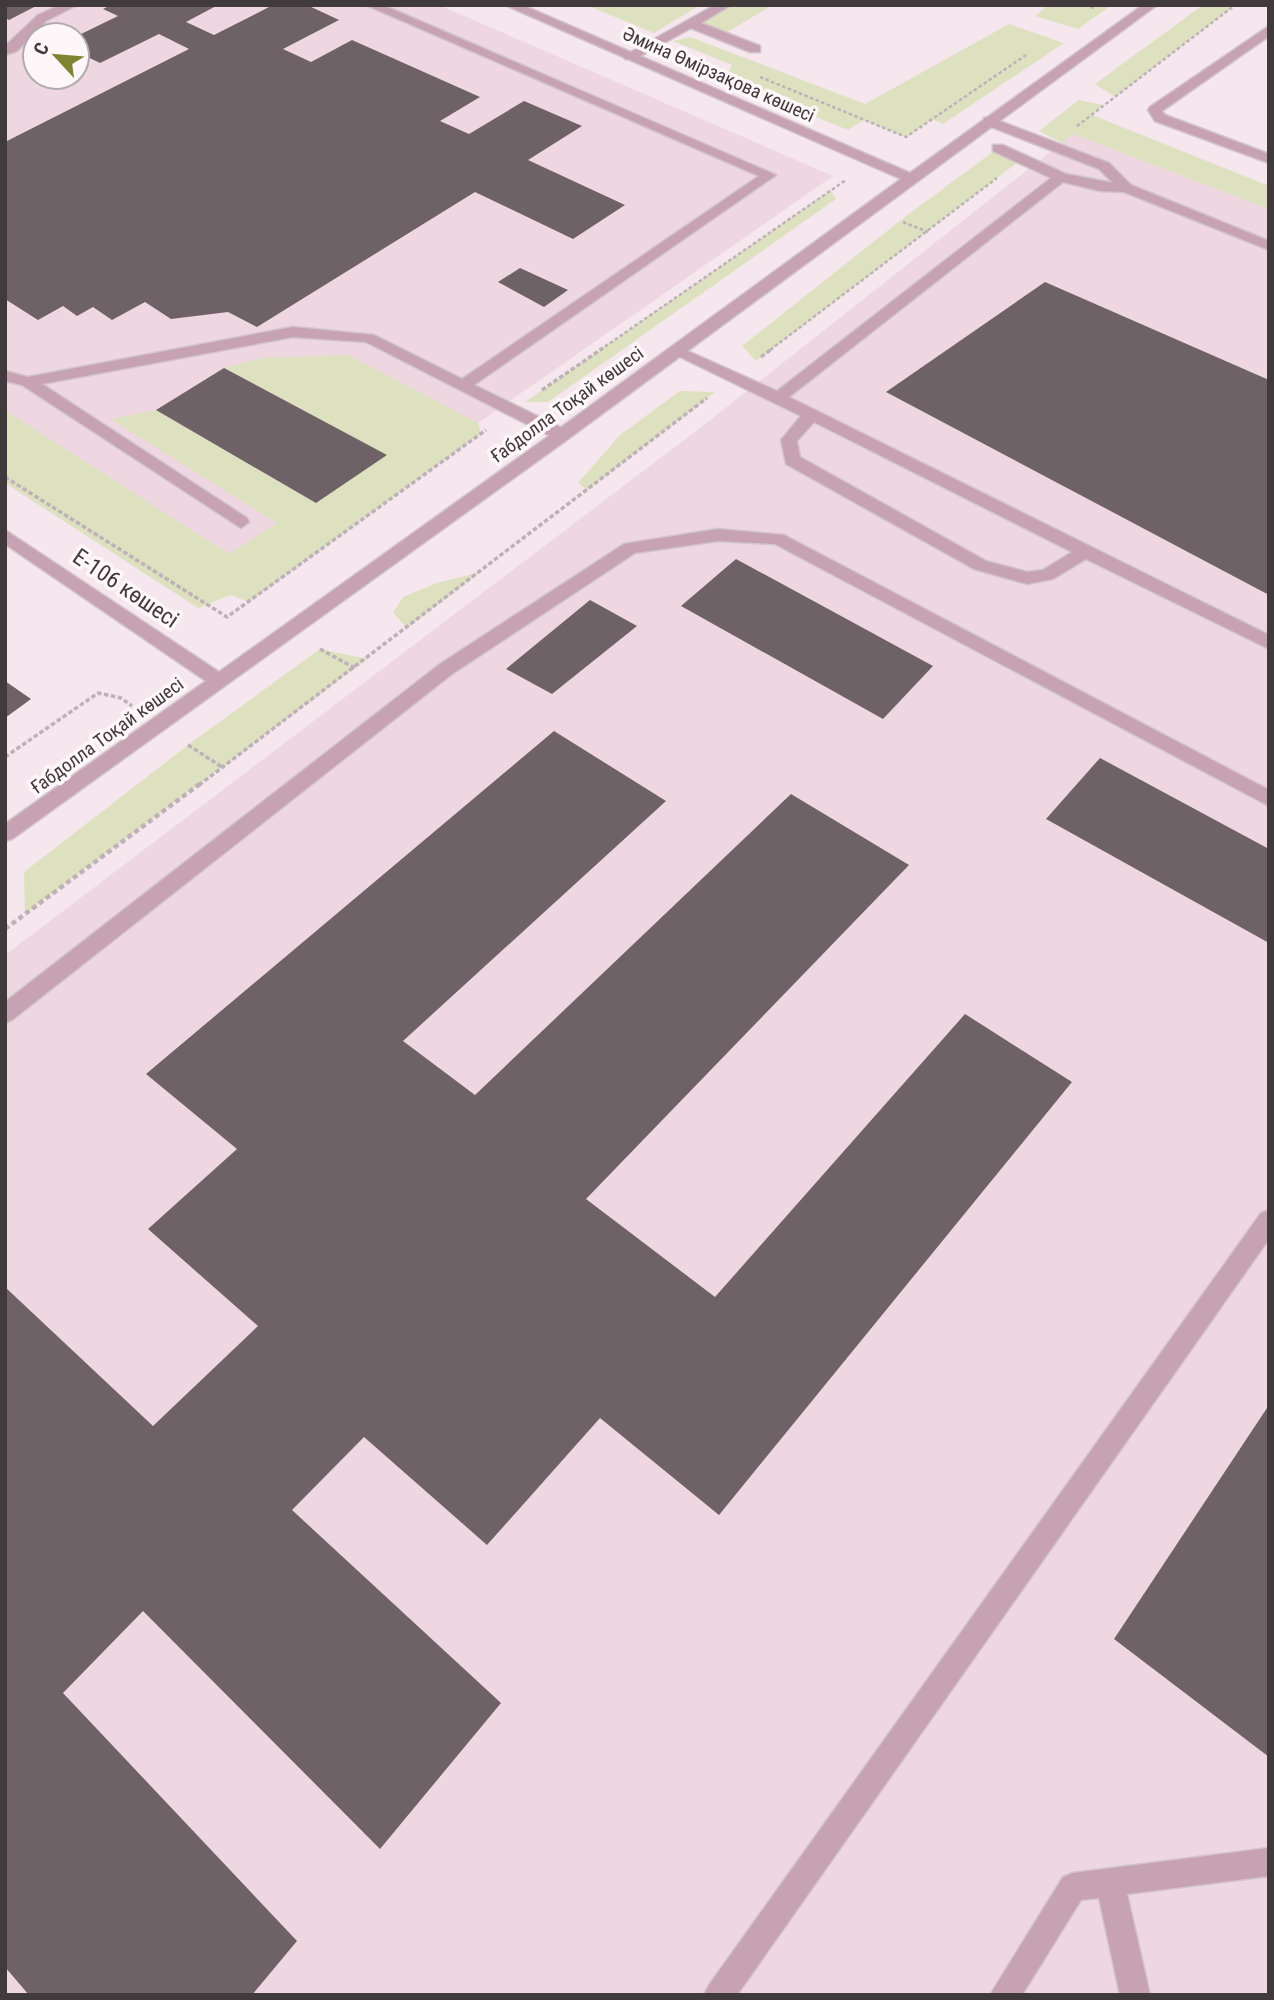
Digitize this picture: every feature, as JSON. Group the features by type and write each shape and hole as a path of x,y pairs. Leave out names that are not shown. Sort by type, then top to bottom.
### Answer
{"street":[{"path":"5,51 12,48 42,18 71,5"},
{"path":"372,5 769,176 463,385"},
{"name":"Әмина Өмірзақова көшесі","path":"511,5 911,178"},
{"path":"630,56 725,5"},
{"name":"Ғабдолла Тоқай көшесі","path":"5,834 562,435 989,121 1152,5"},
{"path":"692,24 755,49"},
{"path":"1269,30 1155,110 1160,118 1269,159"},
{"path":"989,121 1104,166 1126,188"},
{"path":"998,148 1061,177 1100,187 1126,188 1269,246"},
{"path":"778,398 1061,177"},
{"path":"28,382 293,332 369,338 562,435"},
{"path":"676,351 778,398 1269,643"},
{"path":"5,376 28,382 241,522"},
{"path":"811,415 789,440 792,460 980,565 1027,578 1037,577 1047,575 1085,551"},
{"path":"5,1014 446,669 630,548 718,535 778,539 1269,799"},
{"name":"Е-106 көшесі","path":"5,536 219,681"},
{"path":"719,1995 1269,1220"},
{"path":"1005,1995 1073,1887 1269,1862"},
{"path":"1110,1882 1135,1995"}],"path":[{"path":"1085,5 1094,8"},
{"path":"1050,145 1235,5"},
{"path":"756,75 906,137 1031,52"},
{"path":"5,929 355,668 1022,159"},
{"path":"5,477 227,617 513,410 855,174"},
{"path":"901,220 928,232"},
{"path":"320,649 355,668"},
{"path":"5,757 98,693 121,698 135,709"},
{"path":"188,746 222,767"}],"shaded area":[{"path":"5,5 439,5 833,176 231,595 5,448"},
{"path":"1073,134 1269,209 1269,1995 5,1995 5,955 700,428"}],"green space":[{"path":"586,5 694,5 697,7 654,33"},
{"path":"725,5 773,5 727,32 697,21"},
{"path":"1049,5 1112,5 1078,29 1035,16"},
{"path":"1203,5 1235,5 1115,97 1095,84"},
{"path":"1009,24 1064,43 943,124 932,119 906,137 864,120 848,130 724,80 732,65 673,41 690,37 865,104"},
{"path":"1079,100 1103,105 1092,115 1269,186 1269,209 1073,134 1062,143 1039,131"},
{"path":"998,148 1022,159 756,361 742,346 901,220"},
{"path":"831,190 836,199 548,402 525,402"},
{"path":"348,355 478,423 481,433 249,602 231,595 198,608 5,483 5,410 229,554 277,523 111,419 156,410 316,503 386,455 224,368 262,358"},
{"path":"680,391 715,392 587,490 578,483 620,435"},
{"path":"480,572 407,628 393,613 403,597 437,583"},
{"path":"320,649 367,659 25,914 24,872 188,745"}],"building":[{"path":"5,5 38,5 9,20 5,18"},
{"path":"111,5 218,5 186,22 214,35 273,5 307,5 339,20 283,49 311,62 352,40 480,97 440,121 469,134 524,101 582,126 528,160 625,205 573,239 475,192 257,327 228,312 171,319 145,302 112,320 93,307 77,316 63,306 38,320 5,299 5,142 189,49 159,34 100,63 91,59 91,29 118,16 103,9"},
{"path":"520,268 568,290 544,307 498,282"},
{"path":"1045,282 1269,380 1269,595 886,392"},
{"path":"224,368 387,455 316,503 156,410"},
{"path":"736,559 933,666 883,719 681,606"},
{"path":"590,600 637,626 552,694 506,669"},
{"path":"5,681 31,699 5,718"},
{"path":"554,731 666,801 403,1041 475,1095 791,794 909,865 586,1199 715,1297 965,1014 1072,1082 719,1515 600,1418 487,1545 364,1437 292,1510 501,1703 380,1849 143,1611 63,1693 297,1941 252,1995 29,1995 5,1967 5,1287 153,1426 258,1326 148,1229 237,1149 146,1074"},
{"path":"1100,758 1269,849 1269,943 1046,819"},
{"path":"1269,1405 1269,1757 1114,1639"}]}
